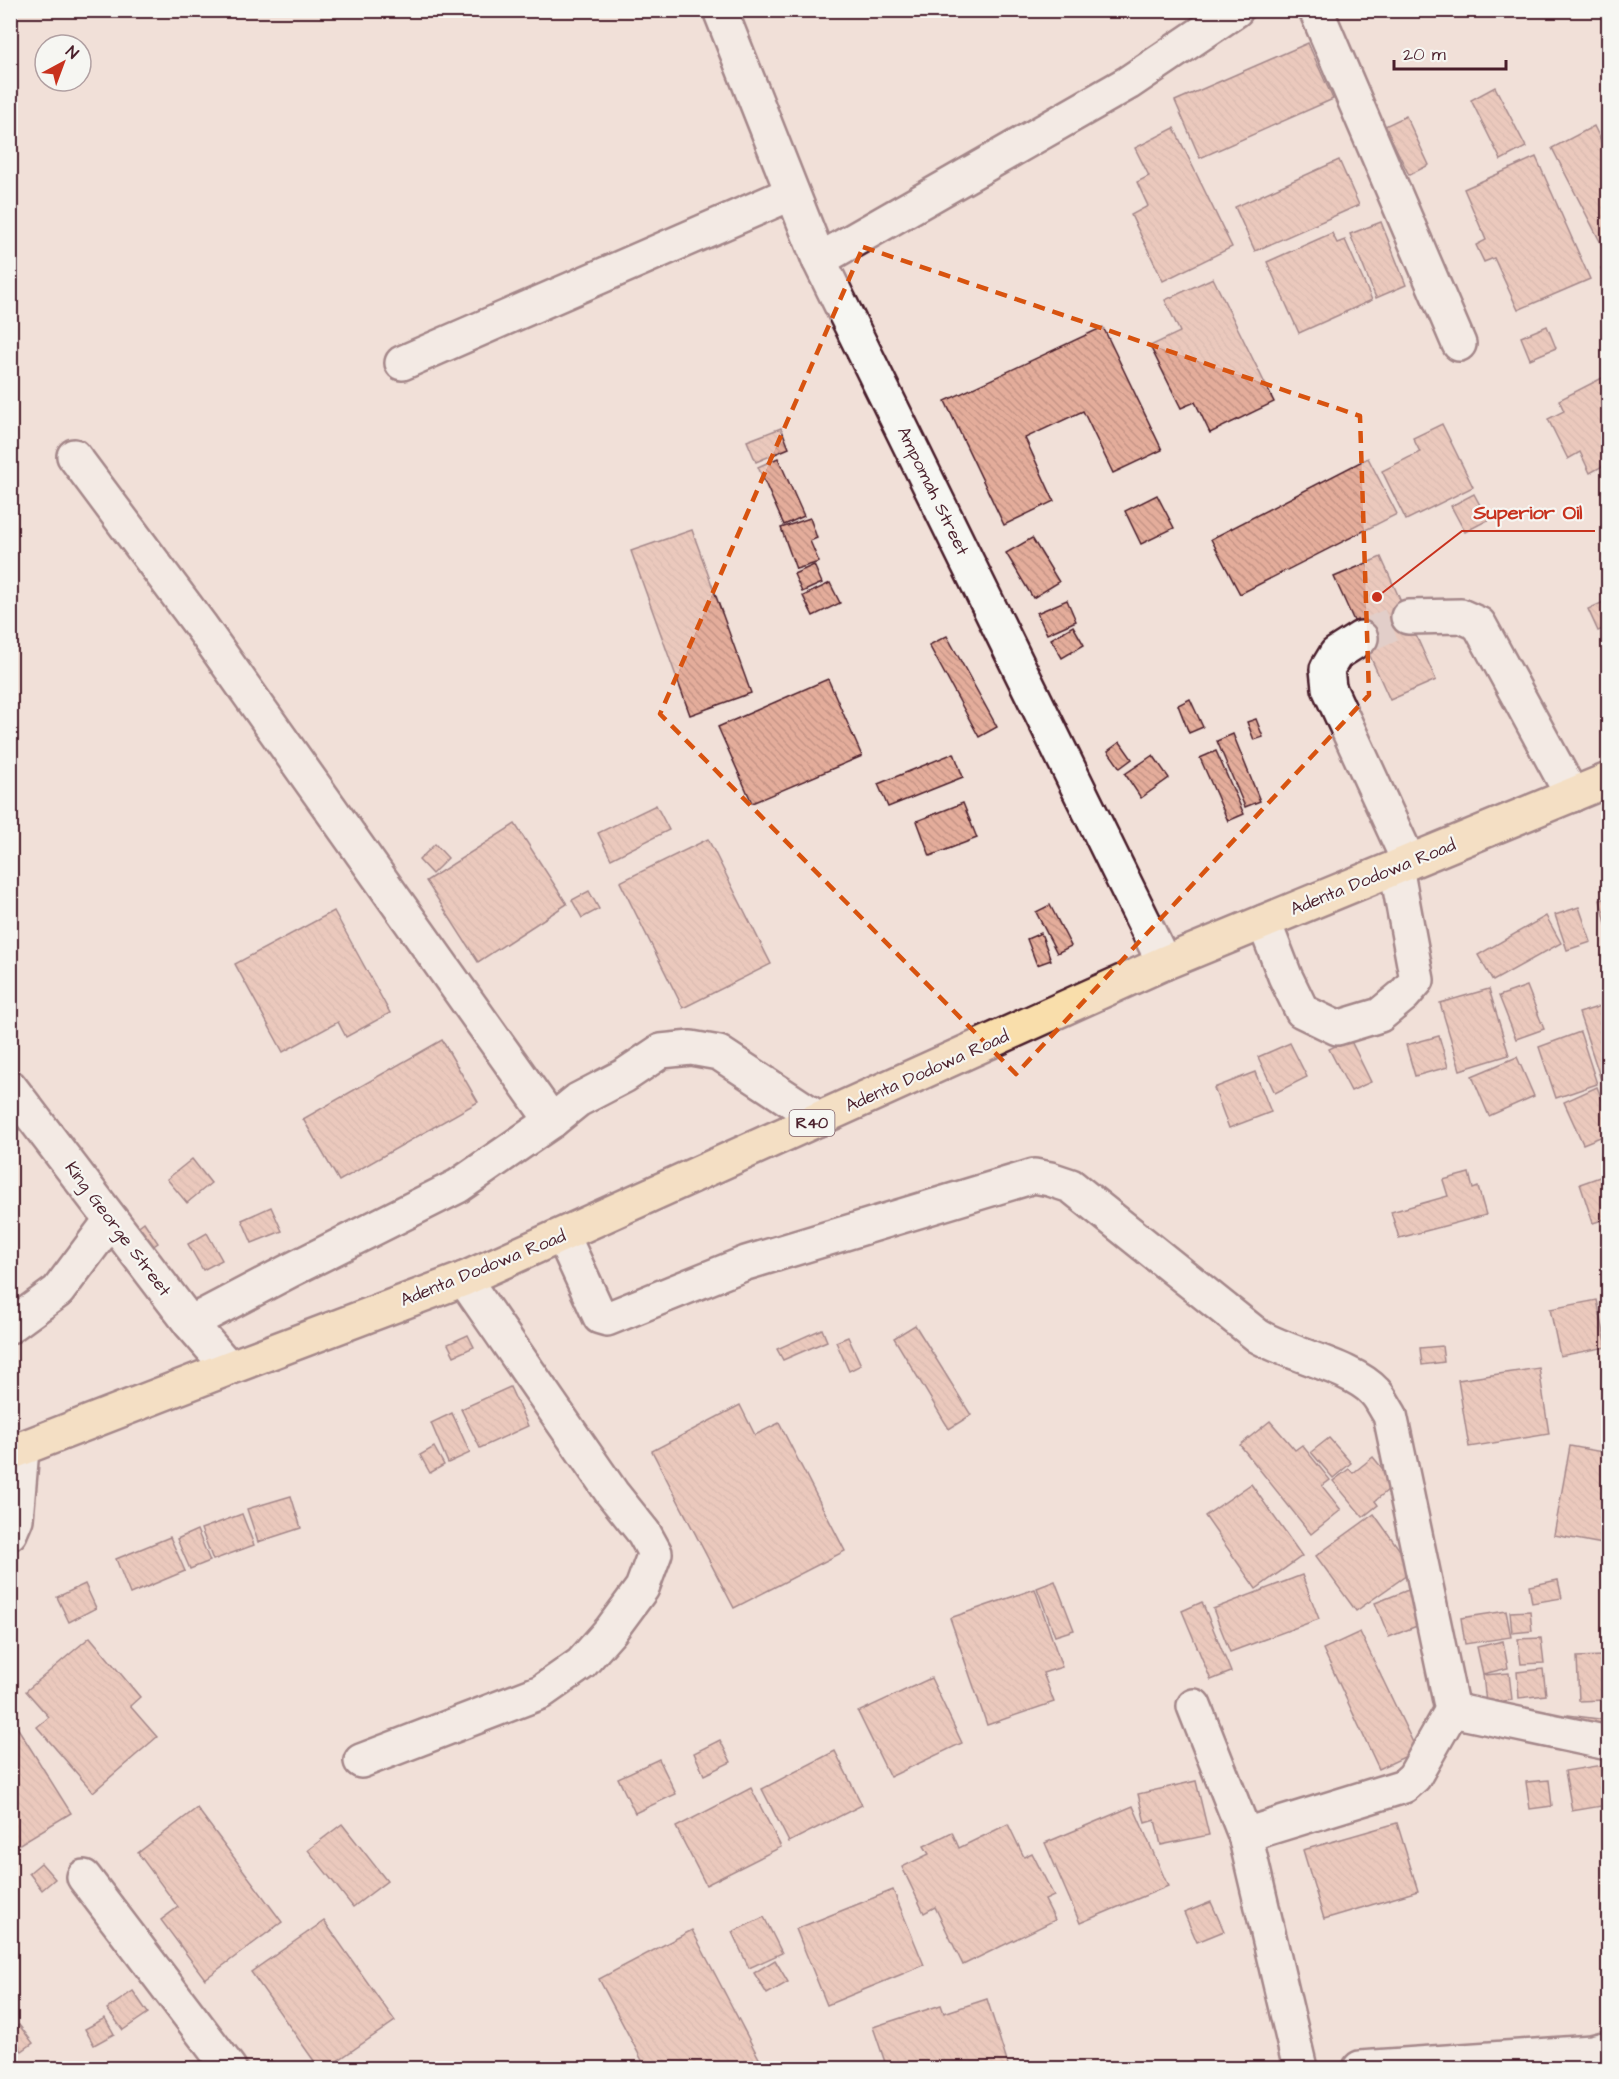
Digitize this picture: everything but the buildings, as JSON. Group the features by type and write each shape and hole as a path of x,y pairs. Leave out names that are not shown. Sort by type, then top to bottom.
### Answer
{"main road":[{"name":"Adenta Dodowa Road","path":"16,1451 464,1279 1164,963 1608,780"}],"street":[{"name":"Ampomah Street","path":"720,10 819,260 1164,963"},
{"path":"819,260 1128,83 1236,10"},
{"path":"1316,10 1459,344"},
{"path":"402,363 792,193"},
{"path":"74,456 200,625 552,1121"},
{"path":"1408,617 1461,615 1479,624 1572,795"},
{"path":"1264,922 1285,976 1302,1011 1337,1028 1380,1015 1404,995 1417,980 1402,865 1329,688 1327,669 1336,654 1361,638"},
{"path":"190,1323 458,1186 552,1121 578,1100 624,1076 661,1051 691,1048 719,1053 819,1119"},
{"name":"King George Street","path":"10,1087 190,1323 229,1368"},
{"path":"563,1236 600,1317 607,1319 746,1263 1034,1176 1050,1179 1071,1186 1258,1336 1273,1345 1352,1375 1374,1391 1390,1415 1452,1710 1414,1778 1404,1786 1245,1835"},
{"path":"10,1326 58,1291 111,1220"},
{"path":"361,1761 541,1692 581,1664 611,1630 642,1588 655,1553 644,1533 612,1493 464,1279"},
{"path":"10,1533 16,1519 16,1451"},
{"path":"1194,1706 1245,1835 1300,2068"},
{"path":"1452,1710 1608,1743"},
{"path":"84,1877 229,2068"},
{"path":"1360,2068 1592,2052 1608,2048"}],"highlighted area":[{"path":"863,247 1360,416 1369,695 1016,1074 660,714"}],"tunnel":[{"path":"1361,638 1408,617"}],"place":[{"name":"Superior Oil","path":"1377,597"}]}
